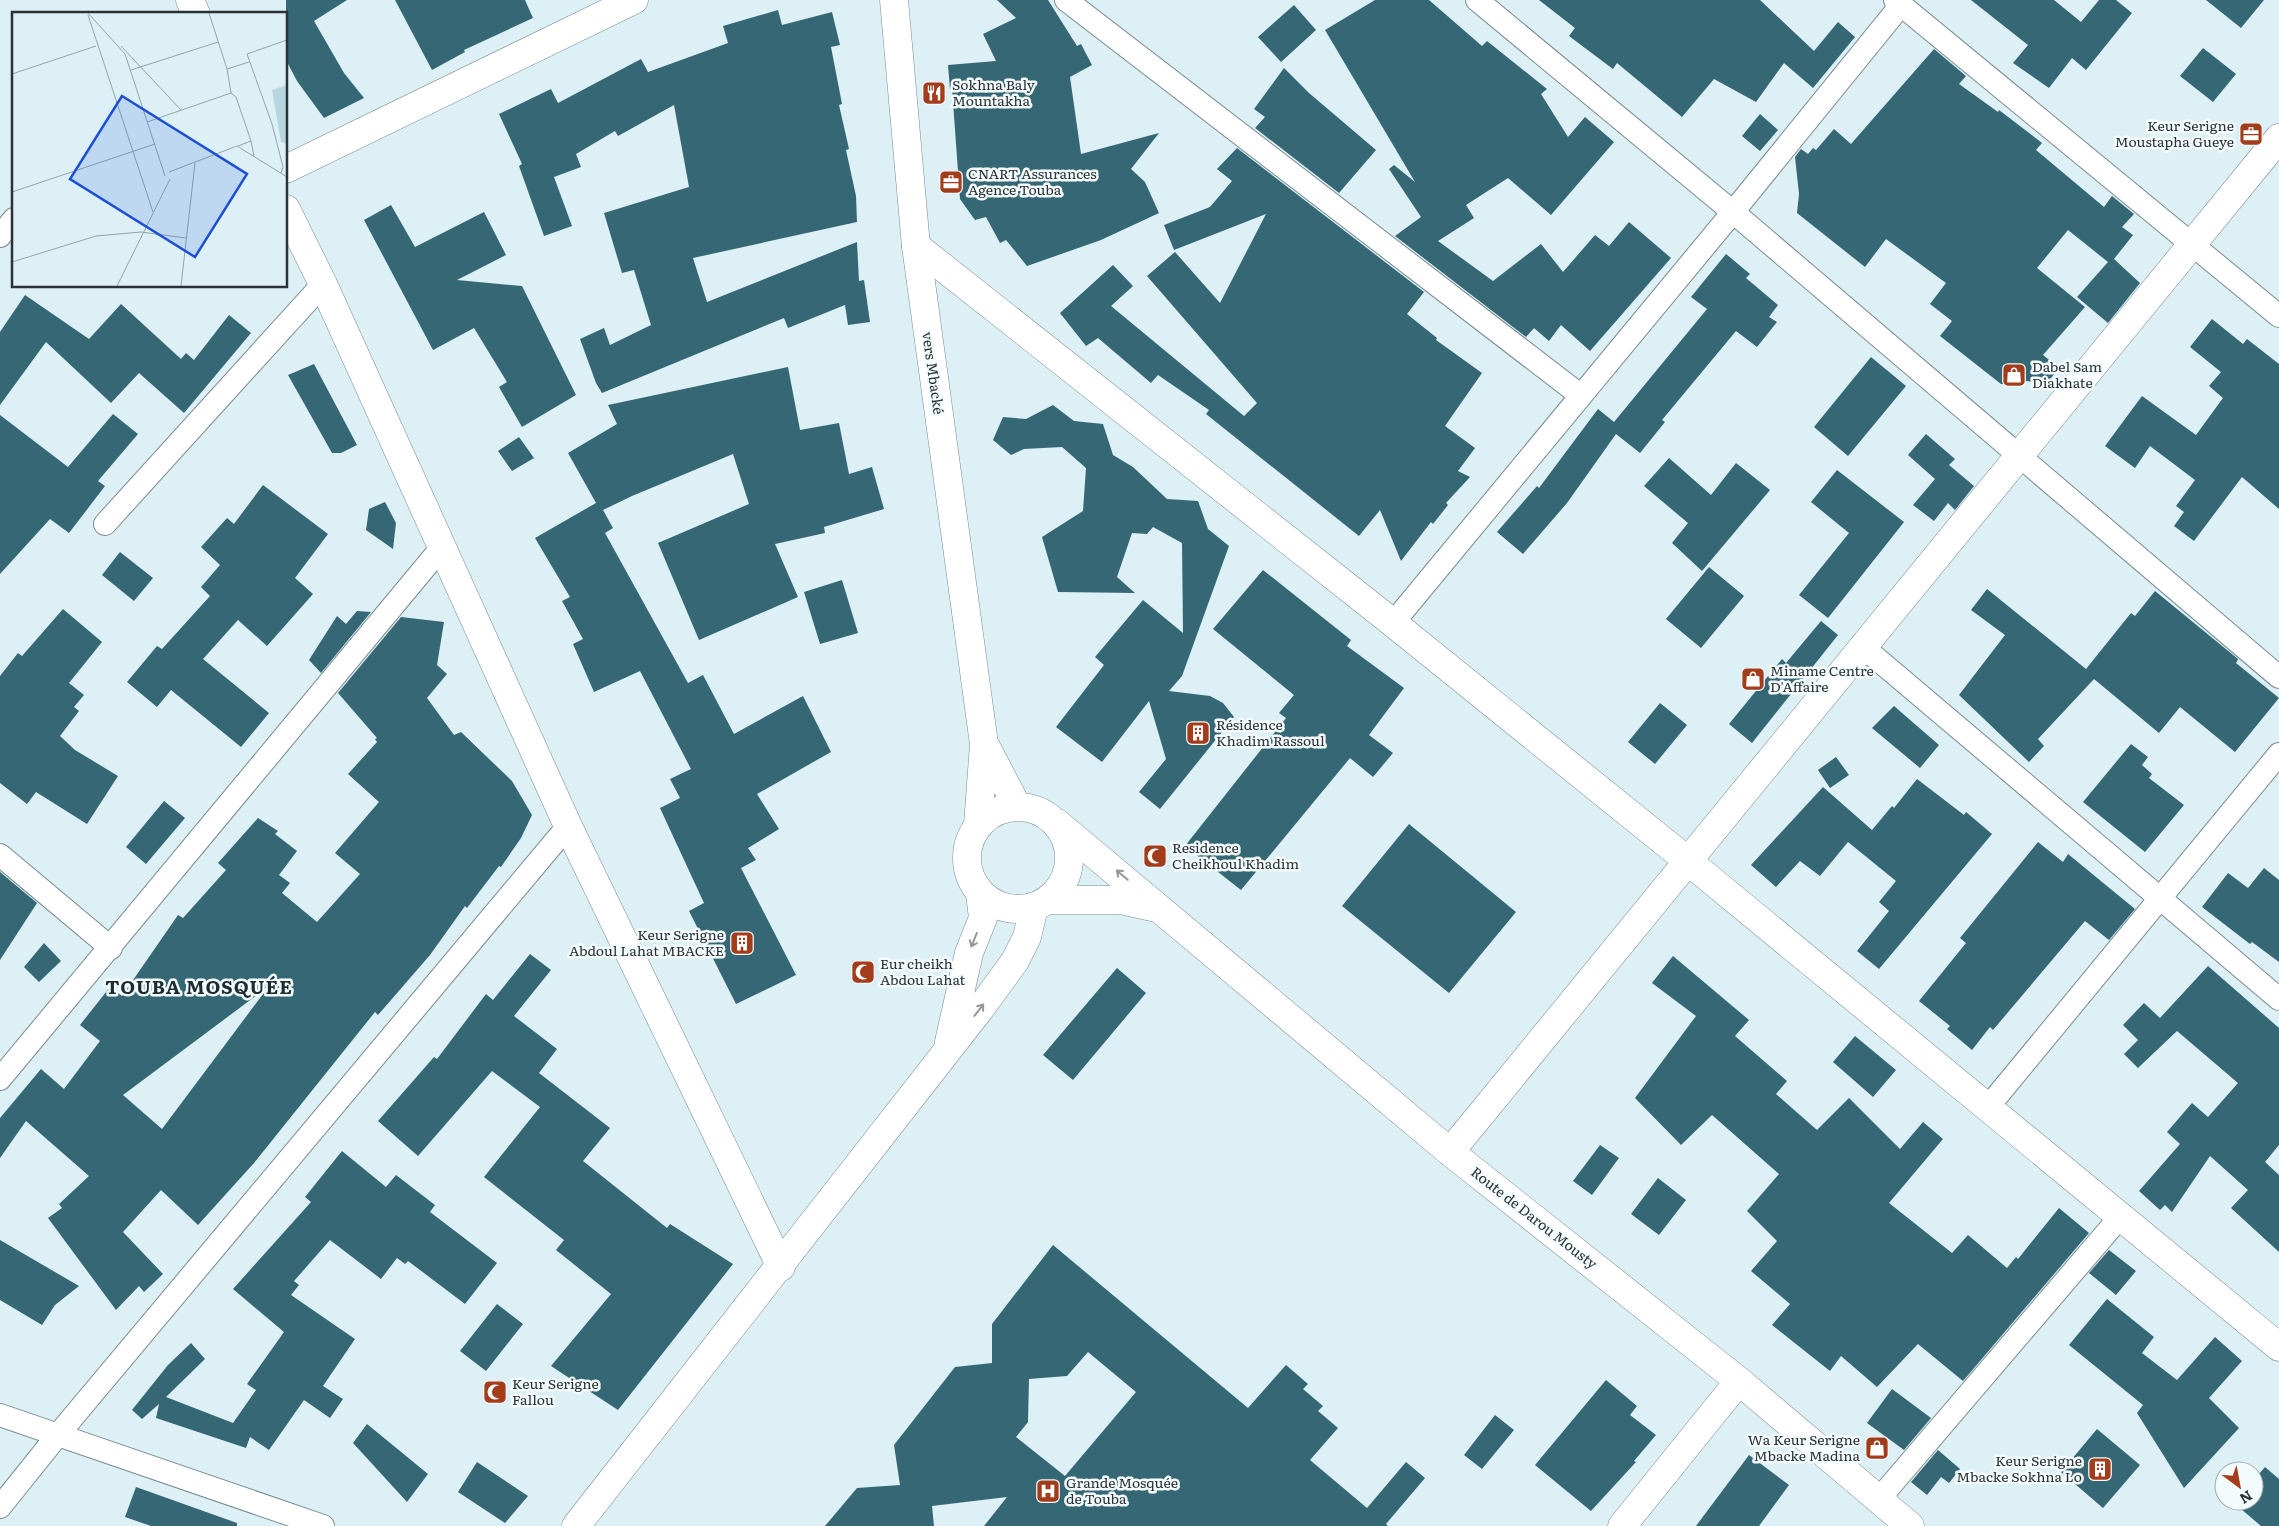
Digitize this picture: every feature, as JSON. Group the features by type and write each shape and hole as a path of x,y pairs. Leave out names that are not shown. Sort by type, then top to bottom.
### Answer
{"main road":[{"path":"288,168 634,0"},
{"name":"vers Mbacké","path":"894,0 916,246 984,744 978,826"},
{"path":"1450,1152 2191,242 2279,138"},
{"path":"288,213 323,284 568,826 781,1267"},
{"path":"916,246 1393,622 1688,861 2279,1347"},
{"name":"vers Mbacké","path":"984,744 1017,806"},
{"path":"576,1526 781,1267 948,1048 980,1010 1015,961 1041,904 1058,890 1066,878 1070,863 1070,848 1057,823 1039,811 1017,806 1002,809 989,815 978,826 970,839 967,852 970,874 980,893 982,918 969,953 948,1048"},
{"name":"Route de Darou Mousty","path":"1057,823 1450,1152 1739,1380 1910,1526"},
{"path":"980,893 1005,908 1020,909 1041,904 1121,900 1158,908"},
{"path":"1622,1526 1739,1380"}],"street":[{"path":"1066,0 1580,395"},
{"path":"1476,0 1734,212 2279,677"},
{"path":"1393,622 1734,212 1898,3 2279,316"},
{"path":"0,236 12,221"},
{"path":"105,524 323,284"},
{"path":"0,1079 111,948 442,546"},
{"path":"1863,647 2161,897 2279,999"},
{"path":"1988,1107 2279,754"},
{"path":"0,1507 57,1436 568,826"},
{"path":"0,855 111,948"},
{"path":"1878,1499 2120,1217"},
{"path":"0,1415 323,1526"}],"building":[{"path":"286,0 347,0 314,21 344,73 364,98 324,118 297,81 288,64 288,12 286,12"},
{"path":"395,0 525,0 533,18 464,50 465,52 432,70"},
{"path":"997,0 1048,0 1077,46 1081,44 1092,65 1070,77 1081,154 1159,133 1131,169 1145,182 1159,213 1101,240 1027,266 1006,240 1000,243 986,217 975,220 960,199 952,88 950,89 948,65 996,61 983,34 1016,18"},
{"path":"1375,0 1429,0 1482,46 1487,41 1547,89 1541,94 1568,137 1585,117 1614,142 1551,215 1508,178 1466,205 1474,218 1438,241 1493,281 1541,244 1563,272 1595,235 1609,246 1629,222 1671,258 1590,351 1561,325 1549,341 1534,328 1526,337 1395,236 1421,217 1389,169 1394,165 1415,182 1325,30"},
{"path":"1539,0 1760,0 1814,51 1838,22 1855,37 1813,88 1784,63 1756,102 1714,79 1682,117 1617,63 1613,69 1569,36 1575,28"},
{"path":"1971,0 2054,0 2081,22 2099,0 2116,0 2132,13 2086,70 2072,58 2049,88 2013,63 2028,45"},
{"path":"2206,0 2264,0 2241,28"},
{"path":"1294,5 1316,30 1281,62 1258,37"},
{"path":"778,10 782,25 832,12 840,45 831,47 842,104 839,105 849,149 846,150 856,196 857,222 693,258 707,302 857,242 859,281 864,280 870,322 848,325 845,305 788,328 784,318 602,393 596,383 580,339 604,328 610,345 651,325 634,270 622,273 604,213 689,187 674,105 618,136 615,131 576,154 581,167 554,177 572,226 544,236 519,166 522,164 499,114 551,89 558,103 641,59 648,72 728,43 723,26"},
{"path":"2203,48 2236,74 2213,102 2180,76"},
{"path":"1934,49 1966,76 1959,84 1998,112 1999,110 2042,143 2036,150 2104,207 2112,196 2134,214 2122,227 2133,235 2114,259 2140,283 2108,323 2077,297 2108,262 2068,230 2037,268 2085,307 2043,355 2059,368 2047,383 2026,381 2024,384 2001,384 1940,336 1952,321 1930,304 1946,283 1886,239 1865,267 1797,213 1799,194 1795,157 1801,149 1808,154 1813,148 1816,150 1834,129 1851,144"},
{"path":"1284,68 1309,93 1376,150 1339,193 1255,128 1265,117 1254,109"},
{"path":"1760,114 1778,130 1760,151 1742,136"},
{"path":"1237,148 1424,292 1407,314 1437,338 1436,340 1482,373 1445,426 1475,448 1458,471 1470,477 1446,503 1448,505 1433,524 1431,522 1401,561 1380,510 1359,536 1206,414 1209,410 1158,375 1151,383 1098,338 1086,346 1060,313 1113,265 1133,286 1111,306 1244,416 1257,403 1147,276 1175,252 1220,303 1266,214 1174,250 1164,225 1210,207 1232,181 1217,169"},
{"path":"391,205 415,247 484,212 506,255 457,280 522,286 576,395 522,427 499,387 507,382 474,328 433,350 364,220"},
{"path":"1726,254 1750,274 1746,278 1778,305 1769,317 1777,322 1757,347 1736,331 1662,420 1665,422 1640,453 1616,434 1567,503 1523,554 1497,532 1537,486 1539,488 1598,409 1614,422 1707,309 1691,297"},
{"path":"25,295 89,339 121,304 181,359 186,353 194,360 229,315 251,333 184,413 139,373 111,403 46,342 0,405 0,332"},
{"path":"2212,319 2243,344 2247,339 2279,364 2279,509 2242,477 2194,541 2174,526 2184,512 2176,506 2195,480 2150,446 2135,468 2105,446 2142,396 2196,435 2223,398 2209,386 2221,372 2190,347"},
{"path":"1871,357 1906,386 1848,456 1814,427"},
{"path":"314,364 357,445 341,453 332,453 288,375"},
{"path":"788,367 800,430 839,423 849,474 872,467 884,509 824,527 825,533 775,544 798,597 699,640 658,543 749,504 733,454 603,510 613,528 605,533 688,683 703,675 734,734 803,696 831,752 757,794 779,829 748,848 756,860 741,868 796,975 736,1004 689,911 704,903 660,808 680,798 670,779 691,769 640,671 594,692 573,644 583,639 562,601 570,597 535,538 596,503 568,453 617,424 608,405"},
{"path":"1053,405 1074,421 1103,424 1113,455 1133,467 1167,499 1198,501 1208,529 1229,546 1182,676 1169,691 1210,696 1223,703 1234,717 1160,809 1139,792 1166,759 1149,701 1102,762 1056,727 1104,665 1095,657 1143,600 1183,633 1182,543 1153,527 1147,534 1132,533 1117,577 1135,593 1058,592 1042,537 1083,511 1086,468 1062,447 1024,449 1011,455 993,440 1003,417 1026,419"},
{"path":"113,414 138,434 98,481 105,486 69,533 50,519 0,574 0,415 68,467"},
{"path":"1926,434 1955,459 1949,465 1974,486 1955,510 1948,503 1934,521 1913,505 1935,479 1908,455"},
{"path":"519,437 534,458 512,471 498,451"},
{"path":"1669,458 1711,495 1736,463 1770,490 1702,571 1672,543 1688,523 1644,486"},
{"path":"1837,470 1904,522 1828,618 1799,595 1849,533 1811,502"},
{"path":"263,485 328,534 295,578 313,594 267,646 238,620 203,659 269,713 241,747 171,690 157,707 127,682 157,646 162,649 210,596 201,587 220,565 201,547 227,518 234,524"},
{"path":"385,502 396,523 393,549 366,530 369,509"},
{"path":"120,552 153,578 134,601 102,575"},
{"path":"1709,567 1744,596 1701,648 1666,619"},
{"path":"1263,570 1351,640 1347,646 1404,688 1369,735 1393,753 1373,777 1350,758 1241,890 1185,846 1286,718 1279,713 1294,695 1213,629"},
{"path":"842,580 858,633 820,644 804,592"},
{"path":"1987,589 2086,669 2131,613 2135,616 2155,591 2238,659 2236,663 2279,698 2235,752 2180,707 2159,733 2094,679 2038,739 2044,746 2029,762 1959,695 2005,635 1971,610"},
{"path":"63,609 102,642 69,683 84,695 74,707 79,711 60,736 75,750 118,776 87,824 36,792 27,804 0,783 0,676 18,653 22,656"},
{"path":"357,611 371,612 321,673 309,660 337,616 346,624"},
{"path":"401,617 444,622 437,665 447,674 427,698 454,735 461,732 512,781 532,815 521,838 501,867 499,866 467,908 465,906 430,955 378,1015 375,1012 254,1163 198,1225 161,1190 123,1232 163,1274 144,1292 139,1286 116,1310 48,1218 62,1208 59,1204 89,1176 26,1121 0,1158 0,1118 41,1069 64,1089 100,1041 80,1025 110,987 122,996 178,915 183,918 226,870 218,863 258,818 278,831 275,834 297,851 279,875 290,883 282,893 317,922 360,874 335,853 379,802 348,774 377,742 375,739 377,738 338,693","holes":["269,986 162,1129 123,1095"]},
{"path":"1821,621 1838,635 1752,743 1729,724 1782,659 1786,663"},
{"path":"1660,703 1687,725 1655,764 1628,742"},
{"path":"1894,706 1939,745 1920,768 1872,728"},
{"path":"2131,744 2148,757 2142,765 2152,774 2149,778 2184,805 2145,852 2083,802"},
{"path":"1836,757 1849,775 1830,788 1818,770"},
{"path":"1917,779 1964,815 1966,812 1992,834 1879,969 1857,951 1889,911 1879,902 1896,881 1848,842 1820,876 1800,861 1776,887 1751,865 1823,787 1872,830 1892,806 1894,808"},
{"path":"164,801 185,818 146,864 126,847"},
{"path":"1409,824 1516,912 1449,993 1342,906"},
{"path":"2038,842 2063,862 2068,854 2135,909 2109,940 2085,921 1993,1030 1990,1027 1972,1050 1947,1029 1950,1026 1919,1001 1966,943 1960,938"},
{"path":"2264,868 2279,880 2279,962 2252,942 2250,944 2202,907 2228,873 2248,888"},
{"path":"0,872 37,903 0,960"},
{"path":"44,943 61,961 39,982 24,967"},
{"path":"530,954 551,970 514,1016 557,1049 539,1073 610,1128 583,1161 667,1228 670,1224 733,1264 618,1410 551,1366 611,1294 556,1250 564,1240 484,1177 540,1107 492,1071 418,1156 378,1121 434,1057 437,1059 486,994 493,1000"},
{"path":"1673,956 1749,1020 1735,1036 1787,1081 1776,1094 1817,1130 1849,1098 1900,1149 1923,1122 1943,1139 1889,1203 1952,1253 1968,1235 2007,1268 2016,1257 2018,1259 2059,1208 2089,1233 1963,1381 1918,1344 1877,1387 1841,1356 1830,1371 1772,1325 1790,1304 1751,1271 1777,1241 1747,1211 1779,1174 1712,1115 1681,1145 1635,1098 1696,1016 1652,983"},
{"path":"2208,966 2279,1028 2279,1145 2265,1162 2279,1175 2279,1252 2231,1208 2248,1190 2210,1156 2172,1212 2165,1205 2160,1210 2139,1191 2180,1144 2167,1132 2192,1103 2208,1117 2238,1083 2177,1031 2138,1068 2124,1054 2138,1040 2123,1025 2144,1003 2160,1018"},
{"path":"1117,968 1146,993 1073,1080 1043,1055"},
{"path":"1855,1036 1896,1070 1873,1097 1833,1062"},
{"path":"1600,1145 1619,1158 1592,1195 1573,1181"},
{"path":"342,1151 386,1187 396,1175 435,1205 430,1212 497,1263 465,1304 408,1261 405,1264 397,1258 381,1279 330,1240 294,1281 299,1285 291,1295 355,1339 323,1386 343,1399 330,1418 304,1400 269,1450 250,1437 246,1448 156,1418 159,1404 142,1419 132,1410 168,1365 191,1343 205,1359 166,1397 233,1423 256,1390 247,1384 284,1332 233,1289 311,1202 305,1197"},
{"path":"1658,1178 1686,1200 1659,1235 1631,1214"},
{"path":"0,1240 79,1286 55,1305 42,1325 0,1300"},
{"path":"1053,1245 1248,1408 1286,1365 1308,1384 1303,1389 1323,1406 1318,1411 1338,1428 1310,1460 1367,1508 1406,1462 1425,1478 1386,1524 1388,1526 984,1526 1007,1497 932,1506 934,1526 825,1526 857,1488 900,1485 894,1445 955,1367 992,1363 992,1324","holes":["1088,1352 1136,1392 1065,1476 1016,1437 1028,1422 1029,1379 1067,1376"]},
{"path":"2109,1250 2136,1271 2116,1295 2089,1273"},
{"path":"2107,1299 2154,1337 2142,1353 2177,1380 2215,1337 2242,1361 2209,1398 2239,1428 2184,1488 2137,1413 2143,1405 2069,1345"},
{"name":"Keur Serigne Fallou","path":"497,1304 523,1324 486,1371 460,1351"},
{"path":"1606,1380 1637,1406 1630,1415 1656,1435 1634,1461 1636,1462 1591,1511 1535,1465"},
{"path":"1892,1389 1931,1418 1904,1450 1867,1423"},
{"path":"1495,1415 1514,1430 1482,1469 1464,1455"},
{"path":"367,1424 428,1474 407,1502 353,1443"},
{"name":"Keur Serigne Mbacke Sokhna Lo","path":"2097,1429 2140,1465 2103,1508 2061,1472"},
{"path":"1938,1450 1960,1469 1949,1483 1941,1477 1927,1495 1911,1482"},
{"path":"1749,1455 1789,1485 1759,1526 1696,1526"},
{"path":"477,1462 528,1496 505,1523 458,1492"},
{"path":"2265,1467 2279,1479 2279,1526 2261,1526 2243,1511 2264,1511"},
{"path":"136,1487 237,1523 237,1526 151,1526 125,1517"}],"place":[{"name":"Sokhna Baly Mountakha","path":"934,93"},
{"name":"Keur Serigne Moustapha Gueye","path":"2251,134"},
{"name":"CNART Assurances Agence Touba","path":"951,182"},
{"name":"Dabel Sam Diakhate","path":"2014,375"},
{"name":"Miname Centre D'Affaire","path":"1753,679"},
{"name":"Résidence Khadim Rassoul","path":"1198,733"},
{"name":"Residence Cheikhoul Khadim","path":"1155,856"},
{"name":"Keur Serigne Abdoul Lahat MBACKE","path":"742,943"},
{"name":"Eur cheikh Abdou Lahat","path":"863,972"},
{"name":"Keur Serigne Fallou","path":"495,1392"},
{"name":"Wa Keur Serigne Mbacke Madina","path":"1877,1448"},
{"name":"Keur Serigne Mbacke Sokhna Lo","path":"2100,1469"},
{"name":"Grande Mosquée de Touba","path":"1048,1491"}],"district":[{"name":"TOUBA MOSQUÉE","path":"199,987"}]}
